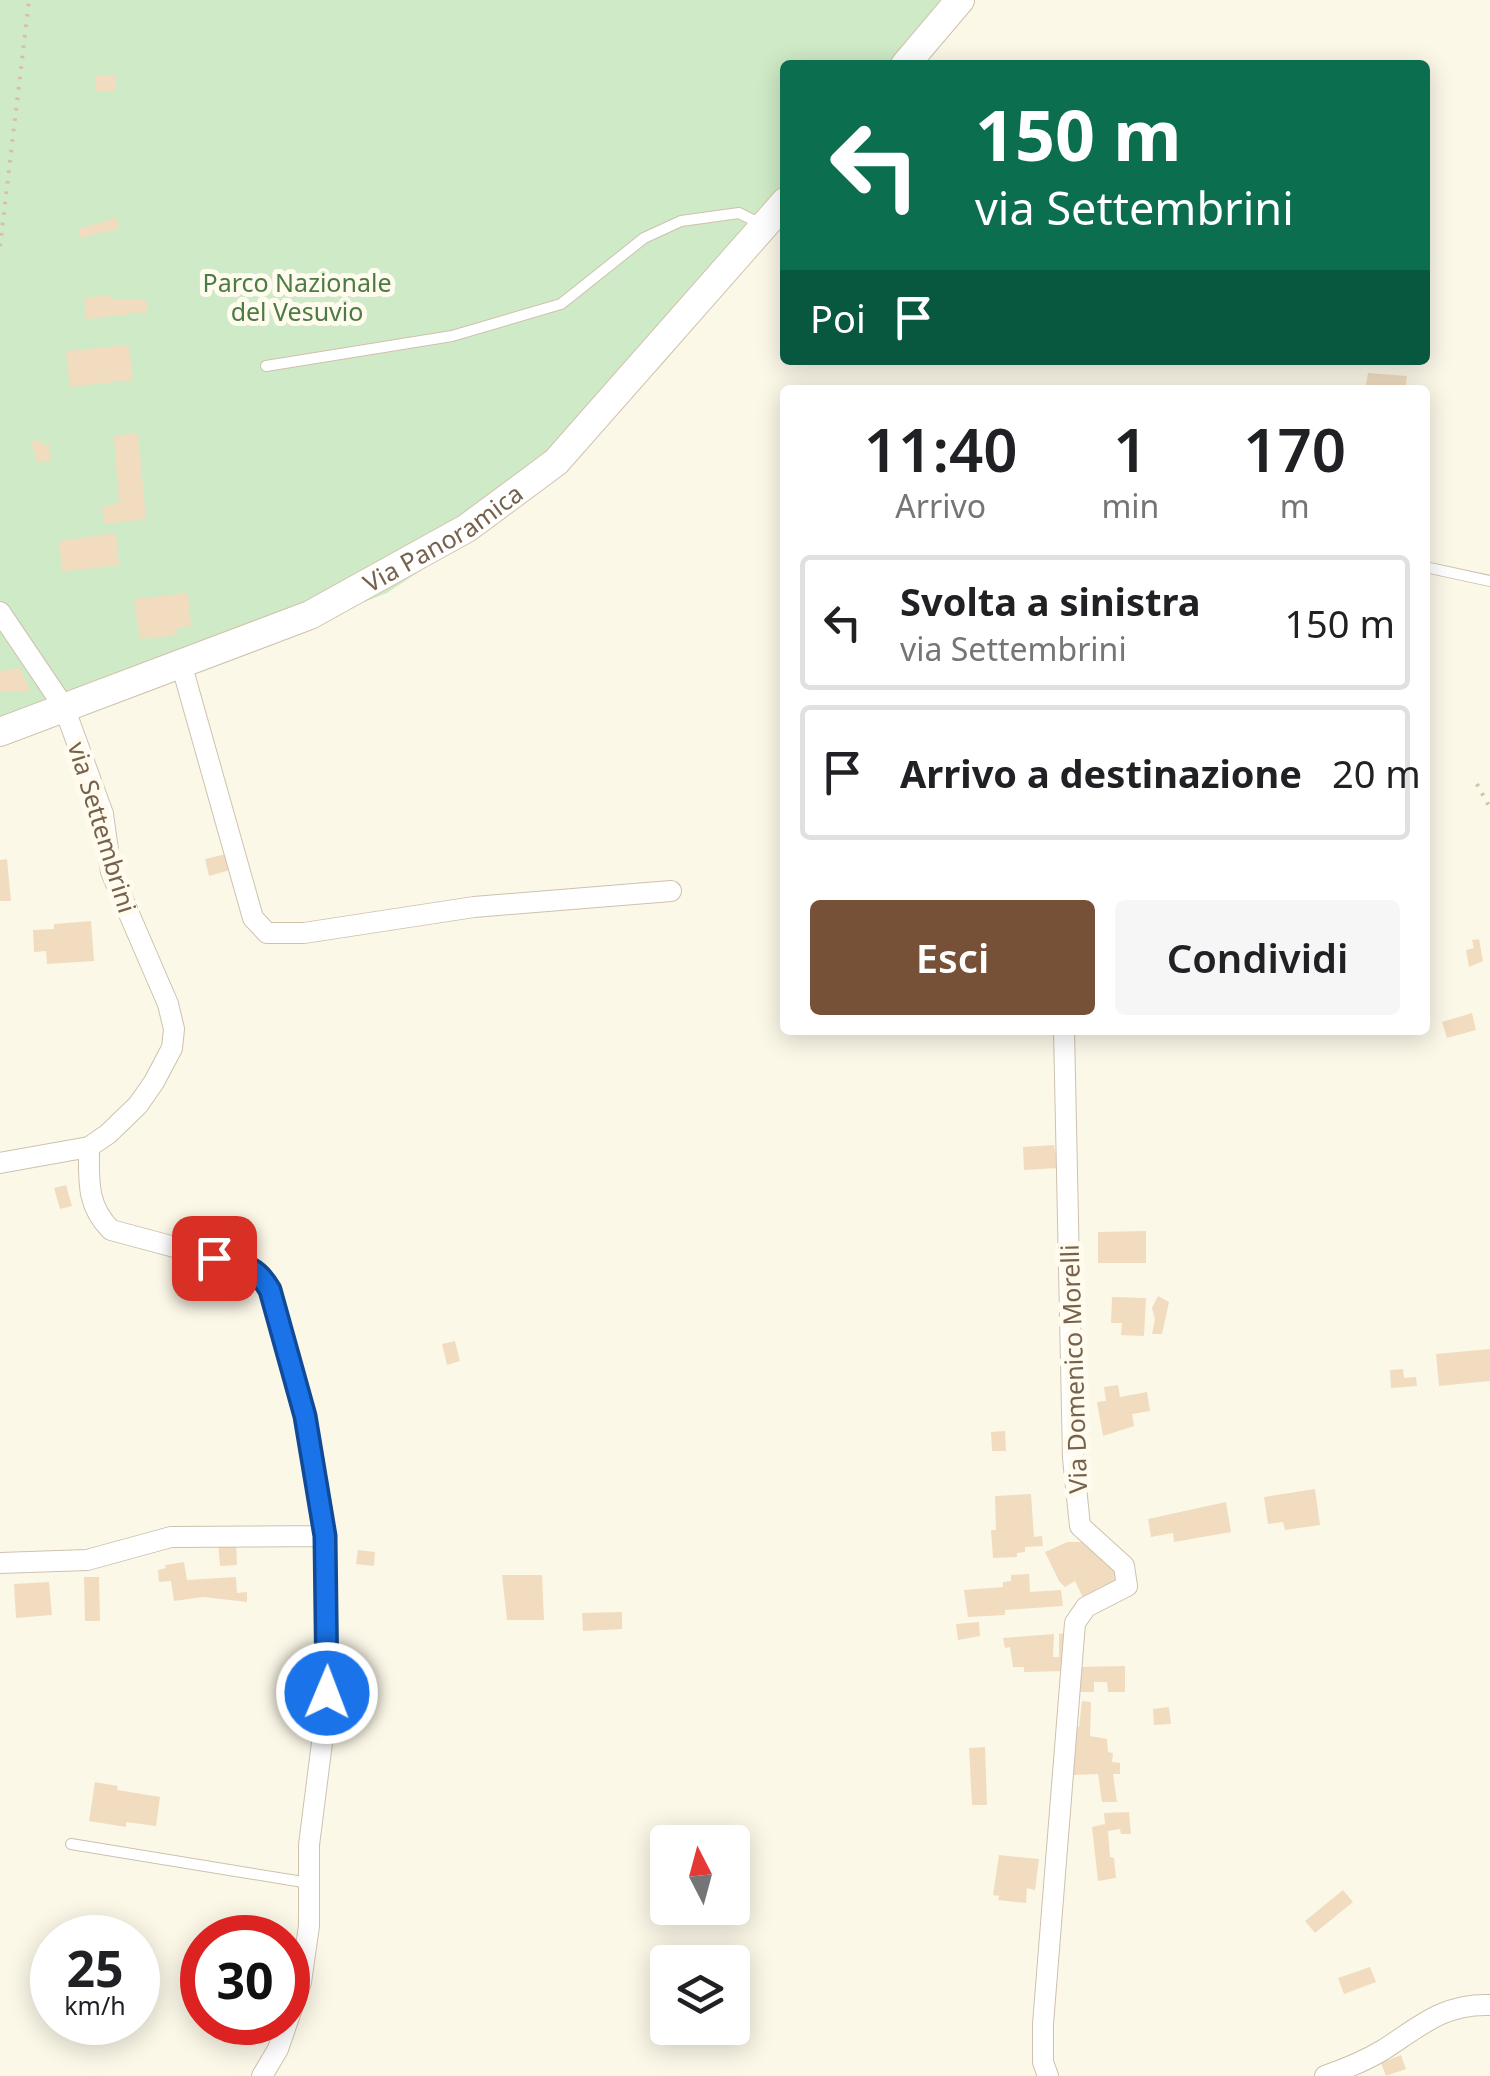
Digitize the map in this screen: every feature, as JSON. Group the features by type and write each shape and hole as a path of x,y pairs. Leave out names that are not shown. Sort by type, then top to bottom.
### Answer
{"street":[{"path":"909,60 960,0"},
{"name":"Via Panoramica","path":"0,732 310,614 467,528 556,462 780,207"},
{"name":"via Settembrini","path":"0,612 64,707 103,814 111,872 168,1004 174,1030 172,1048 138,1105 89,1146 0,1163"},
{"path":"181,663 252,918 267,933 304,933 474,906 671,891"},
{"name":"Via Domenico Morelli","path":"1048,2076 1043,2062 1043,2024 1075,1623 1086,1607 1126,1586 1124,1566 1080,1526 1078,1516 1073,1458 1064,1035"},
{"path":"89,1146 89,1195 96,1216 110,1230 249,1267 261,1274 270,1290 305,1416 325,1536 326,1719 308,1845 309,1926 296,2002 262,2076"},
{"path":"0,1563 87,1560 171,1537 325,1536"},
{"path":"1325,2076 1382,2050 1446,2009 1490,2005"}],"lane":[{"path":"266,366 452,336 561,304 644,238 681,221 739,213 764,225"},
{"path":"1430,568 1490,581"},
{"path":"71,1844 310,1883"}],"path":[{"path":"0,246 30,0"},
{"path":"1477,784 1490,808"}],"green space":[{"name":"Parco Nazionale del Vesuvio","path":"0,0 972,0 920,60 780,60 780,226 662,365 526,500 387,593 0,747"}],"building":[{"path":"95,75 116,75 116,91 96,92"},
{"path":"117,218 119,229 80,238 80,228"},
{"path":"110,295 112,300 146,299 148,312 86,319 84,298"},
{"path":"129,345 133,380 70,387 66,351"},
{"path":"1368,373 1407,376 1406,385 1366,385"},
{"path":"138,433 146,519 104,524 102,507 119,503 114,436"},
{"path":"42,440 43,446 49,444 51,460 38,463 31,442"},
{"path":"116,533 119,565 62,572 59,541"},
{"path":"188,593 191,626 176,629 177,635 140,639 134,599"},
{"path":"20,668 30,691 0,691 0,671"},
{"path":"226,854 230,870 209,876 205,859"},
{"path":"7,859 11,901 0,901 0,860"},
{"path":"91,921 94,961 47,964 46,951 34,952 33,930"},
{"path":"1479,939 1483,961 1469,967 1466,950 1474,948 1472,940"},
{"path":"1472,1013 1476,1030 1447,1038 1442,1022"},
{"path":"1054,1145 1058,1168 1024,1170 1023,1147"},
{"path":"66,1185 72,1206 60,1209 54,1188"},
{"path":"1146,1231 1146,1263 1098,1263 1098,1232"},
{"path":"1158,1296 1169,1302 1162,1334 1152,1334 1152,1308"},
{"path":"1112,1297 1146,1298 1144,1336 1121,1335 1122,1323 1111,1323"},
{"path":"455,1341 460,1361 447,1365 442,1344"},
{"path":"1490,1349 1490,1381 1439,1386 1436,1354"},
{"path":"1403,1369 1404,1378 1416,1377 1417,1386 1391,1388 1390,1370"},
{"path":"1118,1385 1120,1397 1147,1392 1150,1411 1132,1414 1134,1426 1103,1436 1097,1402 1106,1401 1104,1387"},
{"path":"1005,1431 1006,1451 992,1451 991,1432"},
{"path":"1315,1489 1320,1525 1285,1530 1283,1522 1268,1524 1264,1497"},
{"path":"1031,1494 1034,1537 1042,1536 1043,1546 1025,1547 1025,1552 1017,1553 1017,1557 993,1558 995,1496"},
{"path":"1226,1502 1231,1532 1174,1542 1173,1533 1151,1537 1148,1519"},
{"path":"236,1541 237,1565 220,1566 218,1543"},
{"path":"1067,1542 1087,1542 1111,1555 1125,1582 1085,1602 1075,1581 1065,1587 1059,1581 1045,1552"},
{"path":"358,1550 375,1552 374,1566 356,1564"},
{"path":"184,1562 187,1580 236,1577 237,1593 247,1592 247,1602 203,1597 174,1601 171,1581 159,1582 158,1570"},
{"path":"1029,1574 1030,1592 1061,1590 1063,1606 968,1617 964,1590 1003,1587 1003,1582 1011,1581 1011,1575"},
{"path":"502,1575 542,1575 544,1620 507,1620"},
{"path":"84,1577 99,1577 100,1621 85,1621"},
{"path":"49,1582 52,1615 16,1618 14,1584"},
{"path":"622,1612 622,1629 583,1631 582,1613"},
{"path":"979,1622 980,1636 958,1640 956,1624"},
{"path":"1070,1632 1068,1671 1024,1672 1024,1667 1013,1667 1010,1647 1005,1648 1003,1638 1054,1634 1053,1657 1059,1657 1059,1634"},
{"path":"1125,1666 1125,1692 1108,1692 1107,1682 1094,1682 1094,1692 1079,1692 1078,1667"},
{"path":"1082,1701 1091,1702 1090,1736 1107,1739 1112,1762 1120,1763 1120,1774 1113,1774 1117,1802 1102,1802 1098,1774 1074,1775 1071,1753 1076,1751 1074,1727 1079,1727"},
{"path":"1169,1707 1171,1724 1154,1725 1153,1709"},
{"path":"985,1747 987,1805 972,1805 969,1748"},
{"path":"95,1782 160,1797 156,1826 126,1822 126,1827 89,1821"},
{"path":"1129,1812 1131,1834 1121,1834 1120,1829 1108,1831 1116,1878 1098,1881 1092,1827 1105,1824 1104,1813"},
{"path":"999,1855 1039,1859 1035,1890 1027,1888 1026,1903 998,1900 999,1896 993,1895"},
{"path":"1343,1890 1353,1902 1315,1933 1305,1921"},
{"path":"1370,1967 1376,1982 1344,1994 1338,1978"},
{"path":"1401,2055 1406,2069 1386,2076 1381,2063"}],"route":[{"path":"214,1258 261,1274 270,1290 305,1416 325,1536 327,1693"}]}
